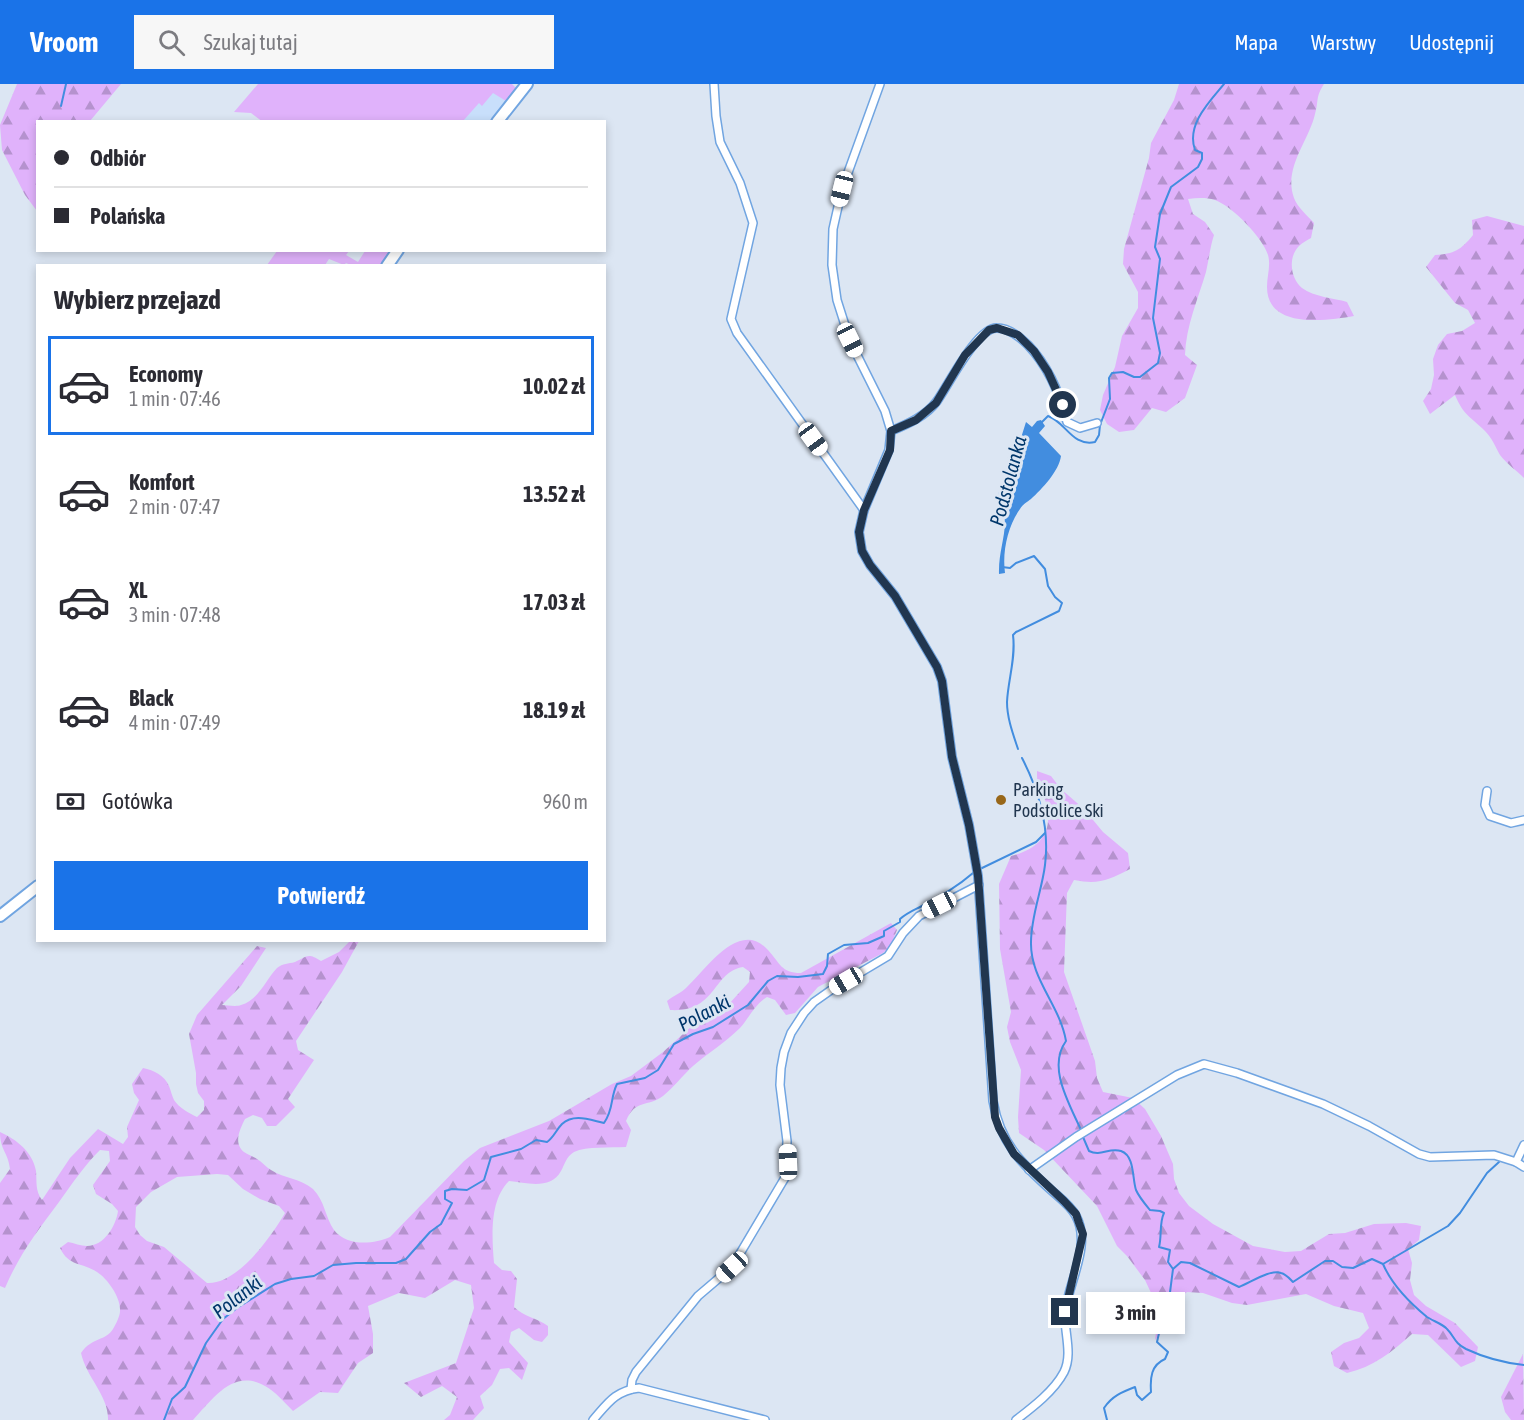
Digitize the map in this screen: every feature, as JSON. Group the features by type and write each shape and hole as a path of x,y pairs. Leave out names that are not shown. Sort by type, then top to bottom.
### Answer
{"street":[{"path":"499,120 527,84"},
{"path":"880,84 842,189 833,229 832,265 837,300 850,340 885,411 891,431 890,450 864,510 859,532 862,551 870,565 895,596 937,667 942,681 952,757 969,825 979,885 995,1117 1014,1154 1076,1214 1083,1234 1065,1312 1068,1358 1065,1369 1060,1379 1049,1391 1016,1420"},
{"path":"714,86 720,142 740,183 753,223 731,319 737,333 864,510"},
{"path":"891,431 916,420 936,403 965,355 989,330 997,328 1018,335 1034,351 1048,372 1063,405 1067,422 1080,428 1097,423"},
{"path":"1487,791 1485,805 1490,816 1511,823 1524,820"},
{"path":"631,1389 636,1372 671,1328 698,1296 732,1267 786,1176 787,1142 780,1084 781,1068 791,1033 804,1013 814,1002 831,990 888,956 906,928 919,916 979,885"},
{"path":"0,916 36,888"},
{"path":"1029,1170 1076,1137 1168,1080 1204,1064 1237,1073 1323,1104 1370,1126 1419,1154 1430,1157 1494,1155 1524,1167"},
{"path":"1516,1162 1524,1145"},
{"path":"593,1420 616,1395 639,1388 765,1420"}],"shaded area":[{"path":"493,92 506,101 491,120 463,120 481,98"}],"green space":[{"path":"17,84 121,84 91,120 36,120 36,210 25,195 2,150 0,125"},
{"path":"258,84 512,84 516,88 506,101 493,93 482,106 479,103 464,120 260,120 251,113 234,112"},
{"path":"1179,84 1324,84 1318,96 1312,124 1294,165 1292,176 1291,187 1295,201 1314,223 1311,238 1295,251 1292,267 1295,279 1302,288 1318,295 1347,302 1354,316 1300,319 1287,316 1277,310 1270,301 1267,287 1268,255 1254,232 1222,203 1208,198 1188,199 1193,214 1205,222 1214,235 1186,344 1185,355 1197,365 1185,398 1166,412 1152,408 1134,430 1119,432 1107,424 1100,410 1103,395 1115,367 1122,336 1138,308 1138,292 1123,264 1124,249 1151,143 1174,100"},
{"path":"1487,216 1524,226 1524,478 1502,458 1490,436 1464,412 1455,395 1430,414 1423,401 1431,389 1434,375 1433,359 1438,345 1447,334 1462,331 1475,323 1468,310 1455,303 1426,267 1435,255 1447,254 1461,248 1473,235 1472,220"},
{"path":"276,252 348,252 346,255 358,262 364,252 389,252 381,264 342,264 329,259 326,264 268,264"},
{"path":"1037,771 1051,776 1103,832 1128,853 1130,869 1103,880 1090,882 1074,880 1067,893 1064,972 1095,1061 1097,1078 1103,1092 1133,1098 1145,1109 1161,1136 1173,1164 1174,1179 1179,1193 1189,1206 1213,1224 1253,1246 1285,1252 1301,1251 1329,1234 1345,1233 1374,1224 1406,1223 1421,1226 1419,1240 1408,1249 1412,1263 1410,1280 1414,1295 1426,1306 1455,1323 1478,1347 1475,1361 1461,1367 1428,1335 1412,1334 1382,1358 1347,1373 1334,1366 1331,1352 1344,1343 1359,1338 1369,1328 1363,1313 1334,1306 1306,1294 1247,1305 1232,1303 1203,1293 1187,1292 1175,1301 1168,1314 1166,1328 1155,1340 1157,1325 1152,1295 1145,1280 1117,1246 1097,1206 1044,1150 1019,1133 1021,1070 1007,1027 1011,1012 1000,949 999,884 1011,856 1036,844 1046,831 1048,814 1038,786"},
{"path":"891,923 897,930 890,947 883,953 818,987 795,1013 786,1015 775,1000 767,997 763,1000 740,1028 693,1066 663,1096 634,1109 626,1121 631,1130 626,1147 592,1148 574,1152 569,1156 557,1177 545,1183 509,1181 495,1209 494,1263 502,1270 511,1271 517,1279 514,1307 548,1326 548,1335 542,1342 534,1340 519,1328 511,1332 509,1342 528,1363 522,1380 509,1368 500,1369 492,1385 480,1396 484,1408 473,1420 444,1420 450,1415 457,1397 442,1386 421,1397 404,1383 456,1363 474,1308 471,1285 455,1280 425,1298 399,1293 368,1306 373,1334 373,1353 358,1363 338,1393 320,1392 293,1411 269,1388 254,1381 243,1381 224,1388 193,1420 108,1420 105,1403 87,1370 81,1353 90,1344 110,1333 118,1320 120,1306 113,1289 101,1275 67,1258 60,1248 68,1242 85,1246 99,1243 112,1229 118,1211 112,1204 96,1194 93,1185 110,1161 109,1151 100,1150 83,1169 29,1243 5,1288 0,1286 0,1183 10,1169 1,1143 0,1132 18,1142 28,1152 34,1164 37,1190 42,1200 70,1158 98,1129 123,1144 128,1137 127,1127 139,1100 132,1084 143,1068 162,1076 176,1103 197,1117 204,1110 204,1101 198,1093 189,1034 197,1015 257,946 266,948 241,986 222,1005 237,1006 253,999 281,965 307,956 321,961 339,952 349,942 358,942 342,972 296,1041 298,1050 314,1060 288,1099 295,1107 276,1126 267,1126 262,1118 253,1115 245,1119 238,1140 244,1152 271,1170 313,1189 334,1230 353,1242 369,1242 390,1237 464,1161 480,1148 549,1121 612,1084 631,1076 693,1025 728,1005 749,982 750,972 743,967 725,976 706,999 697,1005 670,1010 667,1001 684,990 713,960 735,943 746,940 757,942 768,950 785,969 801,973","holes":["228,1175 243,1189 279,1206 285,1213 252,1258 230,1276 218,1282 207,1283 164,1247 147,1241 135,1227 136,1207 151,1192 177,1177"]},
{"path":"1523,1354 1524,1420 1511,1420 1505,1412 1501,1397"}],"water":[{"path":"1041,420 1045,426 1039,433 1061,456 1060,462 1049,479 1022,506 1016,516 1005,548 1005,573 999,574 1005,524 1002,506 997,496 1015,457 1026,422 1032,427"}],"waterway":[{"path":"61,106 66,84"},
{"name":"Podstolanka","path":"1042,422 1048,416 1060,423 1080,441 1095,442 1110,399 1109,378 1112,373 1123,372 1140,377 1158,363 1160,353 1153,318 1160,259 1155,247 1160,214 1171,187 1198,167 1202,159 1202,153 1195,150 1193,141 1196,123 1200,114 1224,84"},
{"name":"Podstolanka","path":"1002,567 1010,568 1034,556 1045,569 1048,586 1062,603 1059,611 1013,635 1007,708 1018,749"},
{"name":"Podstolanka","path":"1022,758 1038,796 1046,836 1045,865 1031,932 1032,955 1040,980 1063,1028 1066,1041 1061,1051 1059,1073 1066,1097 1081,1130"},
{"name":"Polanki","path":"980,869 1036,842 1045,833"},
{"name":"Polanki","path":"164,1420 172,1399 185,1387 206,1343 223,1319 237,1308 275,1284 314,1276 333,1265 396,1263 406,1259 430,1232 441,1224 452,1203 445,1199 445,1191 467,1190 484,1180 491,1157 521,1149 536,1140 547,1142 562,1124 572,1119 582,1118 604,1123 617,1084 645,1078 658,1070 674,1044 713,1027 748,1005 768,981 777,976 798,977 823,974 827,966 828,954 844,945 868,943 884,936 884,931 900,922 905,915 934,900 973,873"},
{"name":"Podstolanka","path":"1083,1137 1089,1151 1093,1153 1117,1150 1129,1158 1139,1195 1150,1210 1164,1213 1159,1247 1170,1250 1168,1262 1173,1269"},
{"path":"1383,1264 1448,1226 1460,1213 1487,1173 1499,1162"},
{"name":"Podstolanka","path":"1173,1269 1181,1262 1190,1263 1239,1287 1276,1272 1285,1274 1293,1282 1325,1261 1333,1261 1342,1267 1353,1268 1372,1259 1383,1264 1391,1279 1408,1300 1427,1317 1445,1327 1462,1347 1494,1359 1524,1365"},
{"path":"1107,1420 1104,1408 1110,1400 1135,1387 1137,1395 1142,1400 1151,1392 1152,1372 1165,1359 1168,1352 1157,1342 1160,1329 1165,1325 1173,1269"}],"place":[{"name":"Parking Podstolice Ski","path":"1001,800"}],"route":[{"path":"1063,405 1048,372 1034,351 1018,335 997,328 989,330 965,355 936,403 916,420 891,431 890,450 864,510 859,532 862,551 870,565 895,596 937,667 942,681 952,757 969,825 978,876 995,1117 1014,1154 1076,1214 1083,1234 1065,1312"}]}
